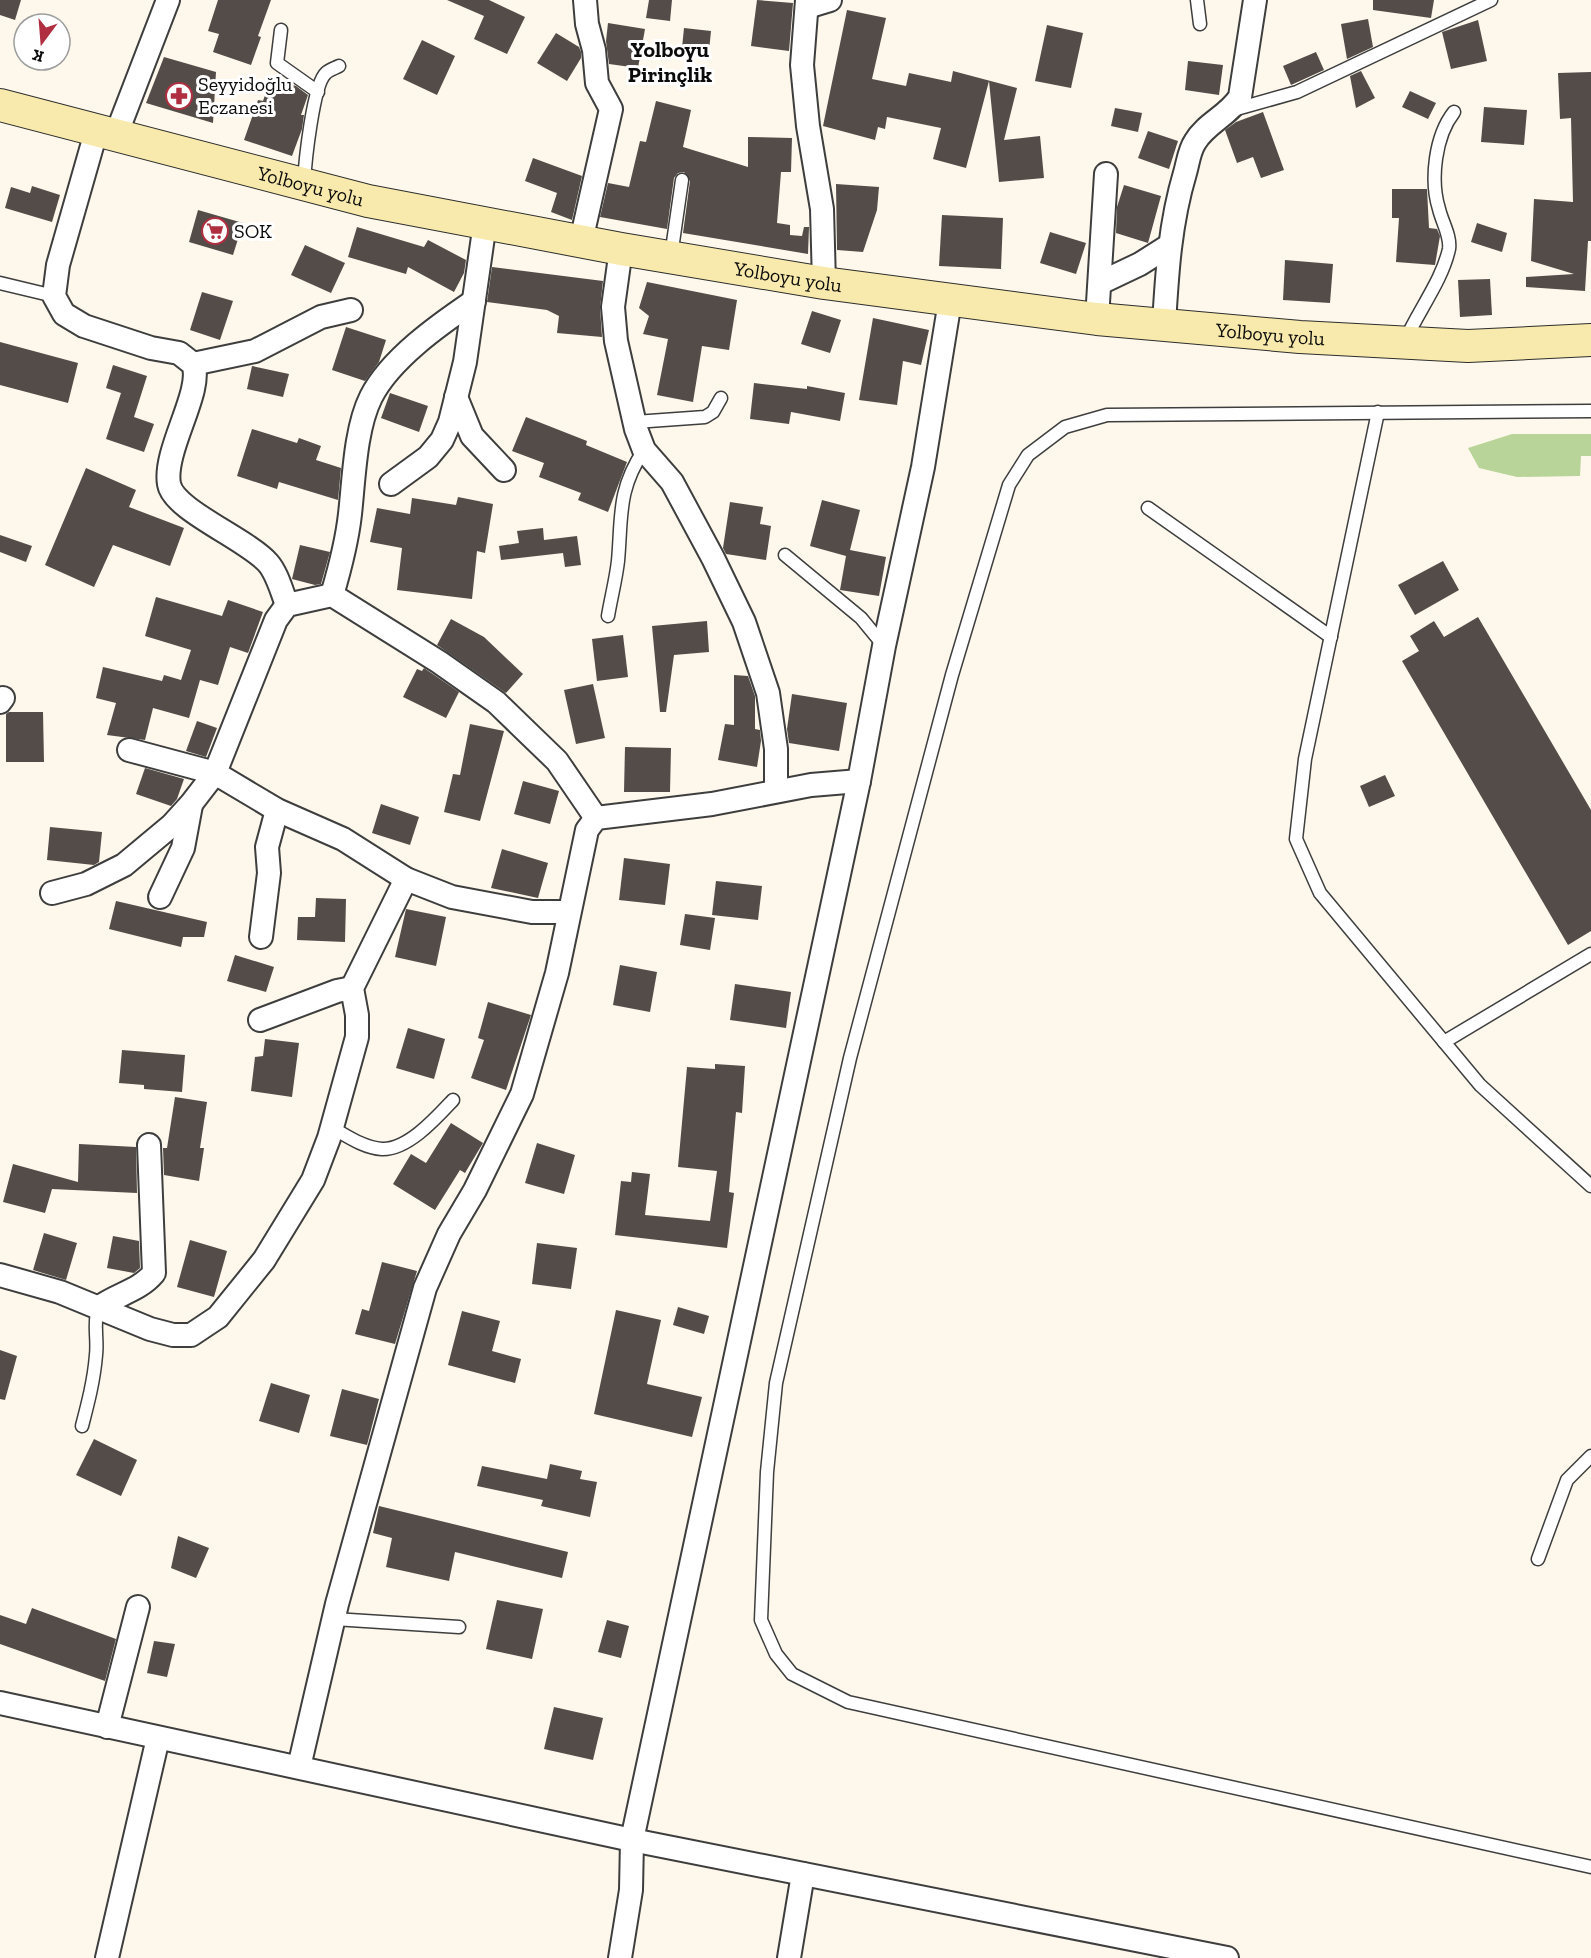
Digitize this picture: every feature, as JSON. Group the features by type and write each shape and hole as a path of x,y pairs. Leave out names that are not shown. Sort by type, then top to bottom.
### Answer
{"main road":[{"name":"Yolboyu yolu","path":"3,108 368,201 671,258 824,283 1097,319 1403,344 1468,346 1591,340"}],"street":[{"path":"168,0 106,134 58,266 54,296 64,314 84,326 152,348 179,352 193,364 195,379 170,462 169,485 177,500 190,511 223,529 270,564 287,605"},
{"path":"581,241 611,109 597,83 585,0"},
{"path":"824,283 822,209 808,126 802,65 807,3 830,0"},
{"path":"1164,324 1170,245 1178,196 1194,144 1202,132 1232,110 1240,97 1246,70 1255,0"},
{"path":"1097,319 1106,174"},
{"path":"391,484 428,457 442,440 450,422 474,302 485,223"},
{"path":"1100,283 1140,264 1170,245"},
{"path":"621,249 613,308 615,330 635,422 644,450 672,482 744,622 768,693 776,749 776,790"},
{"path":"620,1958 631,1890 632,1840 859,782 884,646 923,467 950,301"},
{"path":"332,595 343,560 363,419 371,396 392,370 435,328 474,302"},
{"path":"193,364 255,351 321,317 351,310"},
{"path":"456,397 472,436 504,470"},
{"path":"52,893 86,884 124,865 172,825 191,804 215,773 266,639 287,605 302,599 332,595 439,662 496,702 557,761 596,818"},
{"path":"129,750 215,773 277,810 343,839 406,879 452,897 532,912 568,912"},
{"path":"299,1767 334,1619 425,1288 449,1234 479,1181 522,1094 558,972 568,912 587,831 596,818 712,804 776,790 859,782"},
{"path":"160,897 183,848 191,804"},
{"path":"261,936 269,873 267,847 277,810"},
{"path":"0,1275 60,1292 173,1335 191,1335 218,1317 264,1260 313,1180 357,1037 357,1015 352,988 406,879"},
{"path":"260,1020 337,991 352,988"},
{"path":"98,1308 113,1297 130,1292 147,1281 154,1273 149,1144"},
{"path":"107,1727 138,1607"},
{"path":"0,1703 632,1840 803,1874 1142,1950 1227,1958"},
{"path":"107,1958 158,1738"},
{"path":"789,1958 803,1874"}],"lane":[{"path":"1197,0 1200,24"},
{"path":"1232,110 1297,92 1491,0"},
{"path":"281,30 277,63 318,92"},
{"path":"304,184 305,158 318,92 325,73 339,66"},
{"path":"1403,344 1441,270 1449,246 1438,207 1436,183 1439,142 1444,125 1454,112"},
{"path":"671,258 682,180"},
{"path":"0,283 54,296"},
{"path":"635,422 705,417 713,412 721,398"},
{"path":"1591,411 1107,415 1065,427 1028,456 1009,485 952,675 849,1058 776,1383 767,1472 761,1620 776,1654 792,1674 848,1702 1591,1867"},
{"path":"1378,412 1305,759 1296,839 1320,894 1444,1042 1480,1084 1591,1185"},
{"path":"608,616 618,561 620,509 633,466 644,450"},
{"path":"1148,508 1331,637"},
{"path":"785,555 861,618 884,646"},
{"path":"1444,1042 1591,954"},
{"path":"331,1127 360,1143 384,1149 421,1133 453,1100"},
{"path":"82,1426 93,1383 97,1352 94,1324 98,1308"},
{"path":"1538,1559 1567,1480 1591,1455"},
{"path":"334,1619 459,1628"}],"green space":[{"path":"1512,434 1591,434 1591,456 1581,456 1580,476 1517,477 1479,468 1468,448"}],"building":[{"path":"0,0 21,0 17,12 12,12 12,19 0,15"},
{"path":"218,0 271,0 258,36 261,37 251,65 213,52 219,34 208,31"},
{"path":"447,0 489,0 525,17 507,54 474,39 484,16"},
{"path":"649,0 672,0 670,21 646,18"},
{"path":"757,0 793,3 789,51 751,46"},
{"path":"1373,0 1434,0 1431,18 1373,10"},
{"path":"847,10 886,18 872,79 906,86 909,73 951,82 953,71 1017,88 1004,140 1040,136 1044,178 999,182 989,81 966,168 933,159 941,128 887,117 885,129 878,127 875,140 823,126"},
{"path":"1368,19 1373,47 1347,59 1341,24"},
{"path":"1478,20 1487,61 1451,69 1442,32"},
{"path":"608,23 645,29 638,68 609,64 606,41"},
{"path":"1047,25 1083,33 1071,88 1035,81"},
{"path":"684,28 711,31 709,51 682,48"},
{"path":"556,33 579,47 581,52 581,58 567,81 537,63"},
{"path":"422,40 455,56 437,95 403,79"},
{"path":"1316,52 1324,70 1291,85 1283,66"},
{"path":"164,57 216,72 213,123 146,103"},
{"path":"1188,61 1223,65 1219,95 1185,90"},
{"path":"1361,71 1375,98 1356,108 1350,76"},
{"path":"1591,72 1591,241 1588,241 1585,291 1526,287 1526,277 1574,274 1531,261 1534,199 1573,202 1571,118 1560,119 1558,73"},
{"path":"271,78 296,86 308,95 301,115 304,115 302,129 292,156 244,140 258,100 263,101"},
{"path":"1410,91 1436,103 1428,119 1402,107"},
{"path":"656,101 691,110 683,147 748,167 748,137 792,138 791,172 781,172 777,223 790,225 790,235 802,236 804,227 809,227 808,254 683,233 690,181 684,172 678,173 674,178 667,229 600,217 608,183 629,187 640,141 646,142"},
{"path":"1484,107 1527,110 1524,145 1481,142"},
{"path":"1115,108 1142,113 1138,132 1111,126"},
{"path":"1263,112 1284,170 1261,178 1253,157 1237,163 1225,130 1236,122"},
{"path":"1148,131 1178,141 1169,169 1138,158"},
{"path":"533,158 582,176 572,220 551,212 557,193 525,181"},
{"path":"836,184 879,187 877,210 863,252 837,250"},
{"path":"1124,185 1161,196 1148,243 1116,233 1117,207"},
{"path":"32,186 60,195 52,222 5,208 11,187 30,193"},
{"path":"1392,189 1427,189 1429,228 1437,229 1440,236 1435,265 1396,262 1399,218 1392,218"},
{"path":"198,210 243,223 233,255 189,242"},
{"path":"942,215 1003,218 1001,269 939,266"},
{"path":"1477,223 1507,233 1502,252 1471,242"},
{"path":"357,227 424,247 428,240 466,260 464,273 454,292 408,267 406,274 348,257"},
{"path":"1050,232 1086,243 1076,274 1040,263"},
{"path":"305,245 345,263 331,293 291,275"},
{"path":"1285,260 1333,264 1330,303 1283,300"},
{"path":"492,267 603,281 600,308 602,337 557,333 559,316 547,310 487,302"},
{"path":"1490,279 1492,315 1460,317 1458,280"},
{"path":"647,282 737,300 729,350 702,346 693,402 657,395 668,339 643,334 649,316 639,308"},
{"path":"202,292 233,301 220,340 190,330"},
{"path":"812,311 841,320 830,353 801,344"},
{"path":"873,318 929,330 921,365 903,361 897,405 859,400"},
{"path":"346,327 386,340 379,362 365,381 332,370"},
{"path":"0,342 78,363 68,403 0,385"},
{"path":"113,365 147,376 134,417 154,424 144,452 106,439 121,393 106,388"},
{"path":"252,366 289,374 283,397 247,389"},
{"path":"754,383 807,389 807,386 845,393 840,421 791,412 789,424 750,419"},
{"path":"390,393 428,406 419,432 381,418"},
{"path":"526,417 587,441 586,445 627,462 608,512 578,500 581,493 539,477 544,463 512,451"},
{"path":"252,429 297,443 299,438 321,446 316,460 341,468 338,500 279,482 277,489 237,476"},
{"path":"86,468 136,490 129,507 184,528 170,566 113,545 94,587 45,565"},
{"path":"458,497 493,504 485,553 477,551 472,599 397,590 402,548 370,542 377,508 410,514 412,498 456,505"},
{"path":"822,500 860,510 850,550 886,557 879,596 840,590 846,556 810,546"},
{"path":"730,502 763,507 760,524 771,526 766,560 726,554 723,548"},
{"path":"543,528 544,540 577,536 581,565 565,567 563,553 501,560 499,546 519,543 517,531"},
{"path":"0,535 32,546 26,562 0,552"},
{"path":"300,545 330,552 321,584 315,585 292,579"},
{"path":"1443,561 1459,590 1415,615 1398,585"},
{"path":"156,597 222,616 228,600 263,612 248,653 230,647 218,685 200,680 189,718 153,708 145,740 107,735 116,703 96,698 103,667 162,681 164,675 181,680 191,650 145,636"},
{"path":"1478,617 1591,810 1591,931 1568,945 1402,661 1419,651 1410,636 1434,621 1444,637"},
{"path":"451,619 484,637 523,674 506,693 437,645"},
{"path":"707,621 709,652 674,655 666,712 660,712 652,626"},
{"path":"623,635 628,677 597,681 592,639"},
{"path":"424,668 459,692 446,718 403,697 417,669 422,671"},
{"path":"734,675 748,676 755,696 755,729 760,730 761,741 757,767 718,760 725,724 734,725"},
{"path":"593,684 605,738 576,744 564,690"},
{"path":"792,694 847,703 839,751 789,743 787,729"},
{"path":"9,712 43,712 44,762 6,762 6,714"},
{"path":"197,721 217,728 206,757 186,751"},
{"path":"470,724 504,731 480,821 444,812 453,774 460,775"},
{"path":"625,747 671,748 670,792 624,792"},
{"path":"145,768 184,779 177,799 171,806 136,794"},
{"path":"1385,775 1395,796 1369,807 1360,786"},
{"path":"523,781 559,791 550,824 514,814"},
{"path":"381,804 419,817 410,845 372,833"},
{"path":"50,827 102,832 99,862 94,865 47,860"},
{"path":"502,849 548,863 538,898 491,888"},
{"path":"624,858 670,864 665,905 619,900"},
{"path":"716,881 762,886 758,920 712,915"},
{"path":"316,898 346,899 345,942 297,940 298,917 315,917"},
{"path":"116,901 207,922 204,937 183,937 181,947 109,929"},
{"path":"406,909 446,917 436,966 395,957"},
{"path":"685,914 715,918 710,950 680,945"},
{"path":"235,955 274,967 266,992 227,981"},
{"path":"620,965 657,972 650,1012 613,1005"},
{"path":"735,984 791,992 786,1028 730,1020"},
{"path":"488,1002 531,1015 506,1090 471,1078 484,1040 478,1038"},
{"path":"408,1028 445,1039 434,1079 396,1068"},
{"path":"265,1039 299,1043 292,1097 251,1091 255,1057 263,1056"},
{"path":"122,1050 185,1055 182,1092 144,1089 144,1085 119,1083"},
{"path":"715,1064 745,1066 742,1113 736,1112 729,1192 734,1193 727,1248 615,1235 621,1181 631,1182 632,1172 650,1174 645,1215 710,1221 717,1171 678,1167 687,1067 715,1069"},
{"path":"175,1097 207,1102 200,1148 204,1148 199,1181 164,1175 163,1148 167,1148"},
{"path":"451,1123 483,1143 465,1173 460,1170 435,1210 393,1184 411,1154 426,1163"},
{"path":"537,1143 575,1155 564,1194 525,1183"},
{"path":"79,1144 136,1147 137,1193 52,1189 45,1213 3,1202 13,1164 78,1182"},
{"path":"44,1233 77,1243 66,1280 33,1270"},
{"path":"113,1236 139,1241 140,1268 134,1273 107,1268"},
{"path":"190,1240 227,1251 214,1297 177,1287"},
{"path":"537,1243 577,1248 571,1289 532,1284"},
{"path":"382,1262 417,1271 395,1344 355,1334 362,1309 369,1311"},
{"path":"678,1307 709,1316 704,1334 673,1325"},
{"path":"616,1310 661,1320 647,1384 702,1397 692,1437 594,1414"},
{"path":"462,1311 500,1321 492,1351 521,1359 515,1383 448,1365"},
{"path":"0,1350 17,1356 5,1400 0,1399"},
{"path":"271,1383 310,1395 299,1433 259,1421"},
{"path":"342,1389 379,1399 367,1445 330,1436"},
{"path":"94,1439 137,1460 121,1496 76,1475"},
{"path":"550,1464 582,1471 580,1479 597,1482 590,1517 541,1506 543,1500 477,1486 482,1466 547,1479"},
{"path":"379,1506 568,1552 562,1578 455,1552 449,1581 386,1567 392,1538 373,1533"},
{"path":"178,1536 209,1548 196,1578 171,1568"},
{"path":"497,1600 543,1609 532,1659 486,1649"},
{"path":"32,1608 116,1639 105,1681 0,1644 0,1615 26,1624"},
{"path":"607,1620 629,1626 621,1658 598,1652"},
{"path":"154,1641 175,1644 167,1677 147,1673"},
{"path":"554,1707 603,1718 593,1760 544,1749"}],"place":[{"name":"Seyyidoğlu Eczanesi","path":"179,96"},
{"name":"SOK","path":"215,231"}],"district":[{"name":"Yolboyu Pirinçlik","path":"670,62"}]}
